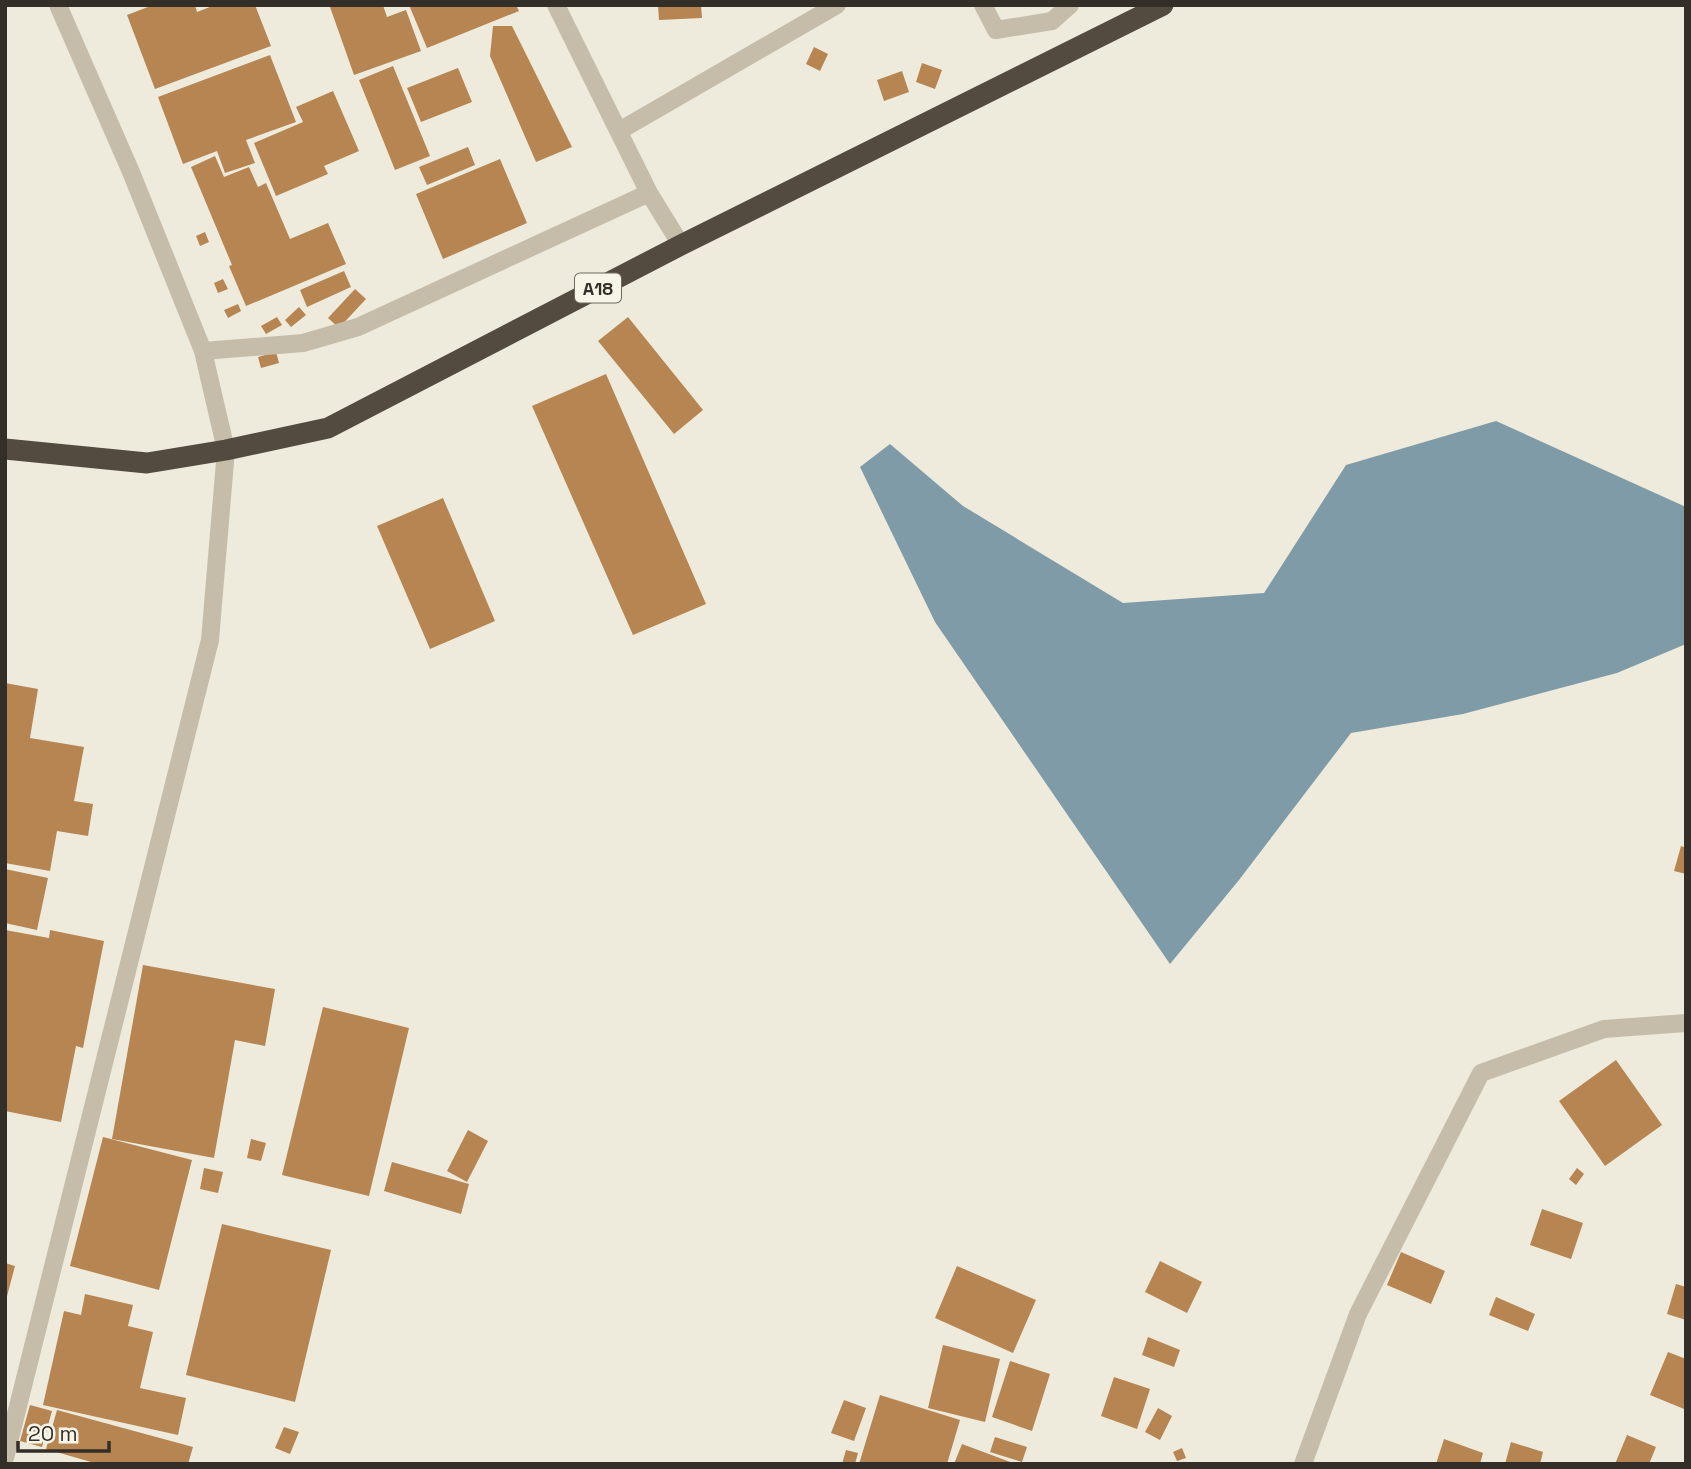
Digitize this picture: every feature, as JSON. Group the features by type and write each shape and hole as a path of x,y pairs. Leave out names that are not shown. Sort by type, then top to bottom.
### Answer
{"highway":[{"name":"A18","path":"5,449 147,463 226,450 328,428 681,245 1163,5"}],"street":[{"path":"5,1458 211,640 226,450 203,351 131,172 58,5"},
{"path":"556,5 649,193 681,245"},
{"path":"619,131 816,10 837,5"},
{"path":"982,5 996,30 1052,21 1070,5"},
{"path":"203,351 303,344 358,327 649,193"},
{"path":"1303,1464 1357,1314 1481,1073 1604,1029 1686,1023"}],"water":[{"path":"1496,421 1686,507 1686,644 1617,673 1463,714 1351,733 1239,880 1170,964 935,622 860,467 890,444 963,506 1123,603 1264,593 1346,465"}],"building":[{"path":"153,5 195,5 197,12 215,5 255,5 271,46 155,89 127,15"},
{"path":"383,5 387,17 406,10 421,51 354,75 330,7"},
{"path":"409,5 516,5 519,11 427,48"},
{"path":"658,5 701,5 702,18 659,20"},
{"path":"493,26 512,26 572,147 536,162 490,56"},
{"path":"814,47 828,54 820,71 806,64"},
{"path":"270,55 296,122 246,140 255,163 225,173 217,151 183,164 158,97"},
{"path":"922,63 942,70 935,89 916,82"},
{"path":"393,66 430,156 395,170 359,80"},
{"path":"458,68 472,102 421,122 407,88"},
{"path":"902,71 909,92 884,101 877,80"},
{"path":"333,91 359,151 324,166 328,174 276,196 254,143 303,122 296,107"},
{"path":"468,147 475,165 427,185 419,167"},
{"path":"215,156 224,177 249,167 258,187 266,183 290,239 328,223 346,264 246,306 191,167"},
{"path":"500,159 527,223 443,259 416,194"},
{"path":"205,232 209,242 200,246 196,236"},
{"path":"344,271 351,287 307,307 300,290"},
{"path":"223,279 228,289 218,293 214,283"},
{"path":"355,289 366,299 339,328 328,318"},
{"path":"238,304 241,311 228,318 224,310"},
{"path":"299,307 306,315 291,327 285,320"},
{"path":"277,317 282,325 266,334 261,326"},
{"path":"628,317 703,410 674,434 598,341"},
{"path":"276,352 279,363 261,368 258,357"},
{"path":"606,374 706,604 633,635 532,406"},
{"path":"443,498 495,621 430,649 377,526"},
{"path":"5,683 38,689 30,738 84,747 74,801 93,804 88,836 57,831 50,871 5,863"},
{"path":"1681,846 1686,848 1686,874 1674,871"},
{"path":"5,869 48,878 37,930 5,923"},
{"path":"5,930 49,938 50,930 104,941 83,1048 76,1046 61,1122 5,1111"},
{"path":"143,965 275,989 265,1046 235,1040 214,1158 112,1139"},
{"path":"323,1007 409,1028 369,1196 282,1175"},
{"path":"1616,1060 1662,1125 1605,1166 1559,1101"},
{"path":"468,1130 488,1141 467,1182 447,1171"},
{"path":"103,1137 192,1160 159,1290 70,1266"},
{"path":"251,1139 266,1143 261,1161 247,1158"},
{"path":"392,1162 469,1184 461,1214 384,1191"},
{"path":"204,1168 223,1172 218,1193 200,1189"},
{"path":"1577,1168 1584,1174 1576,1185 1569,1179"},
{"path":"1542,1209 1583,1223 1571,1259 1530,1245"},
{"path":"222,1224 331,1250 295,1402 186,1375"},
{"path":"1401,1252 1445,1271 1431,1304 1387,1285"},
{"path":"1160,1261 1202,1282 1187,1313 1145,1292"},
{"path":"5,1263 15,1266 6,1300 5,1300"},
{"path":"957,1266 1036,1300 1013,1353 935,1318"},
{"path":"1676,1284 1686,1287 1686,1320 1667,1314"},
{"path":"85,1294 133,1305 128,1326 153,1332 140,1388 186,1398 178,1435 43,1405 64,1311 81,1315"},
{"path":"1496,1297 1535,1314 1528,1331 1489,1315"},
{"path":"1148,1337 1180,1350 1174,1367 1142,1355"},
{"path":"943,1345 1000,1359 985,1422 928,1408"},
{"path":"1668,1352 1686,1359 1684,1409 1650,1395"},
{"path":"1010,1361 1050,1374 1032,1431 992,1417"},
{"path":"1114,1377 1150,1389 1137,1429 1101,1416"},
{"path":"880,1395 960,1420 947,1464 859,1464"},
{"path":"844,1400 866,1408 854,1441 831,1433"},
{"path":"30,1405 52,1411 42,1447 20,1441"},
{"path":"1158,1408 1172,1416 1160,1440 1145,1432"},
{"path":"57,1410 193,1447 188,1464 98,1464 46,1449"},
{"path":"284,1427 299,1432 290,1454 275,1448"},
{"path":"1627,1435 1656,1447 1649,1464 1615,1464"},
{"path":"995,1437 1027,1447 1022,1462 990,1452"},
{"path":"1444,1439 1483,1453 1480,1464 1436,1464"},
{"path":"1511,1442 1543,1452 1540,1464 1505,1464"},
{"path":"962,1444 1013,1463 1013,1464 954,1464"},
{"path":"1182,1448 1186,1458 1177,1461 1173,1452"},
{"path":"846,1450 858,1453 855,1464 842,1464"}]}
